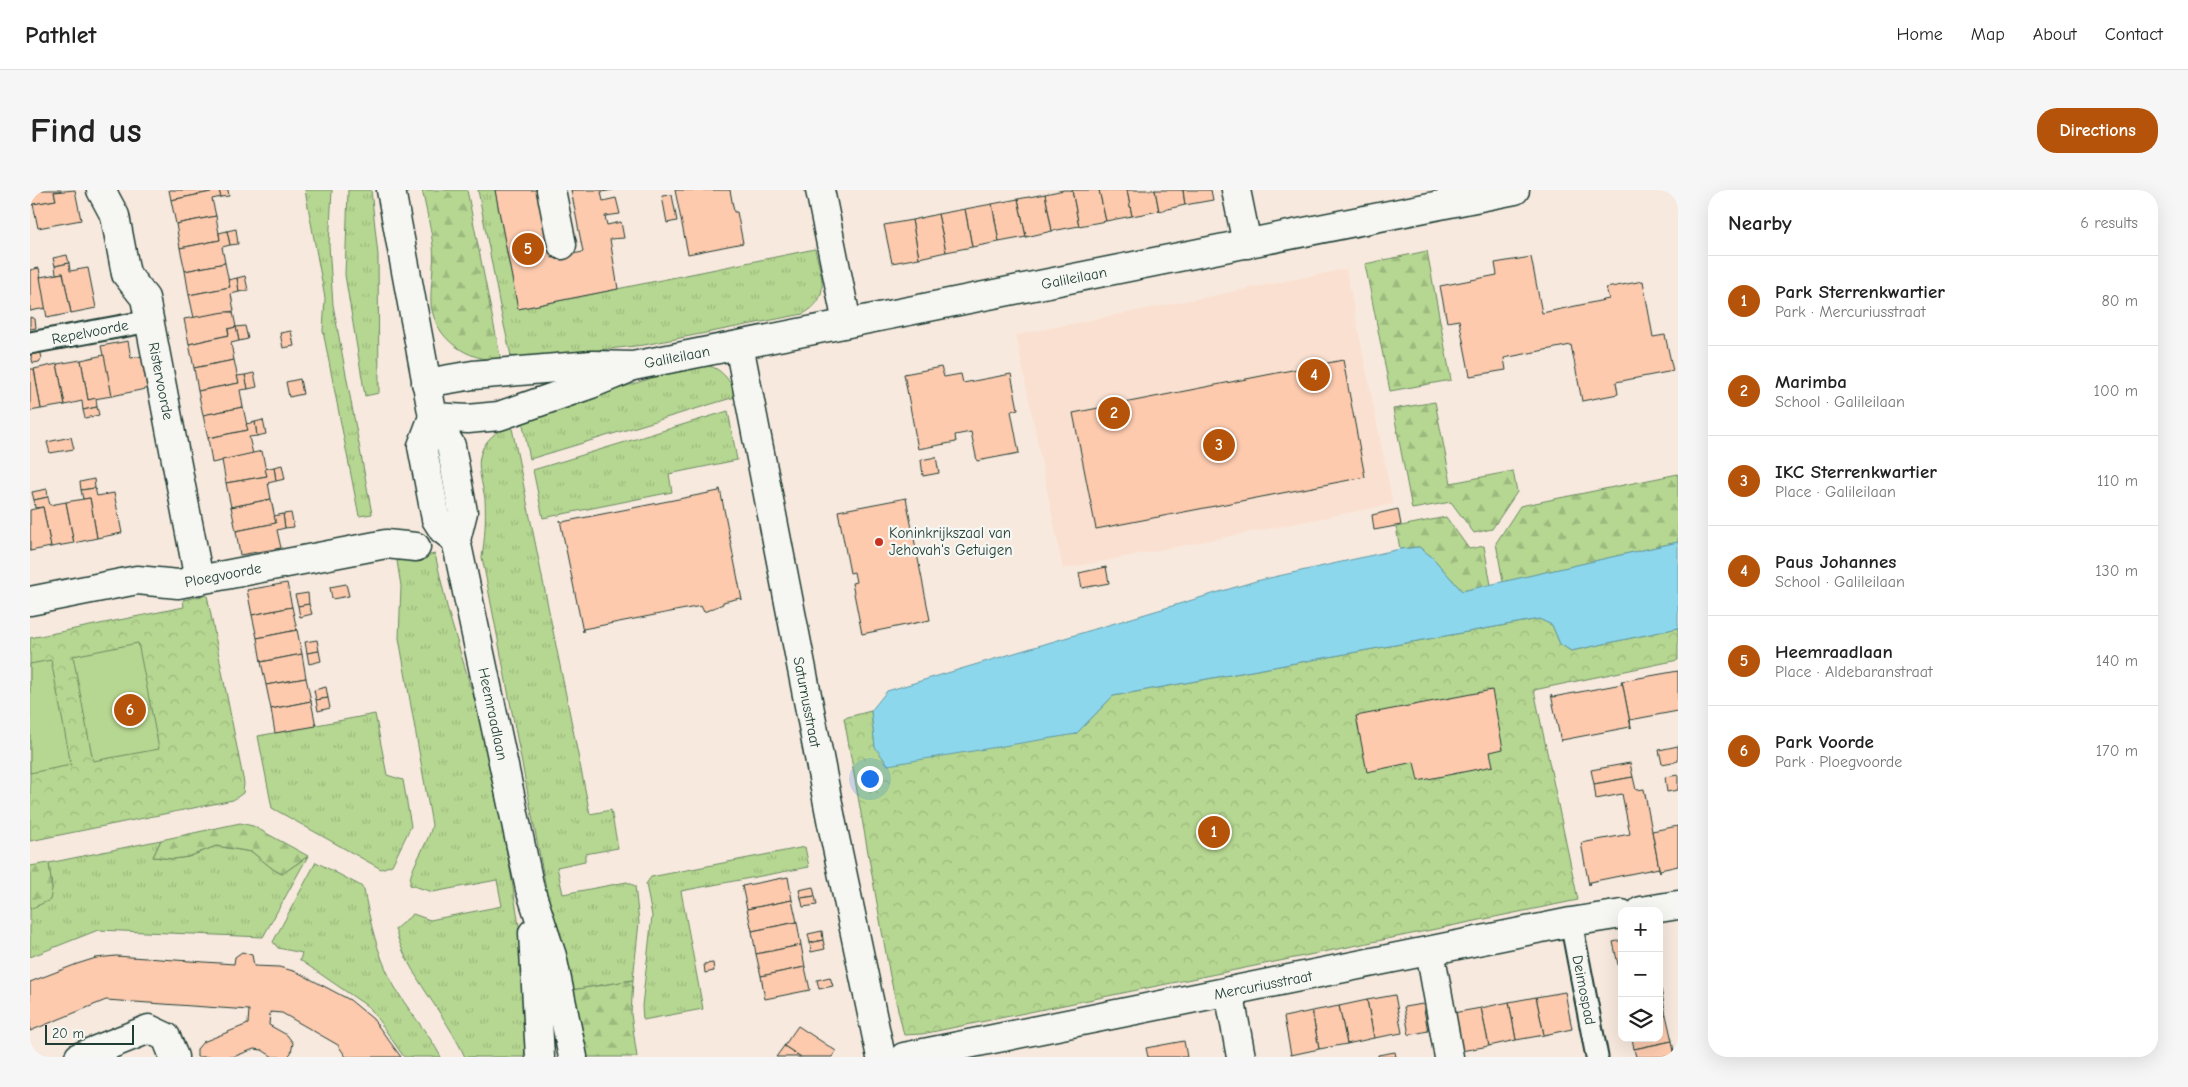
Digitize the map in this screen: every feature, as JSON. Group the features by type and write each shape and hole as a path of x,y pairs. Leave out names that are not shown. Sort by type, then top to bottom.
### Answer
{"street":[{"name":"Ristervoorde","path":"101,190 115,216 126,274 142,292 150,320 199,580"},
{"name":"Heemraadlaan","path":"391,190 433,417 451,446 463,512 456,540 530,889 552,956 573,1057"},
{"path":"551,190 562,245"},
{"path":"820,190 848,324"},
{"path":"1236,190 1246,244"},
{"name":"Galileilaan","path":"433,417 468,419 499,416 591,384 633,366 1515,190"},
{"name":"Repelvoorde","path":"30,343 150,320"},
{"name":"Saturnusstraat","path":"739,345 832,824 881,1057"},
{"name":"Galileilaan","path":"426,383 473,375 592,365 633,366"},
{"name":"Ploegvoorde","path":"30,601 138,580 178,584 386,544 416,547"},
{"name":"Heemraadlaan","path":"530,889 540,1057"},
{"path":"1663,907 1678,905"},
{"name":"Mercuriusstraat","path":"904,1057 1571,922 1618,915"},
{"name":"Deimospad","path":"1571,922 1597,1057"},
{"path":"1430,951 1450,1057"},
{"path":"1229,991 1241,1057"},
{"path":"79,1057 149,1029 166,1037 174,1057"}],"shaded area":[{"path":"1346,269 1393,504 1063,569 1016,335"}],"green space":[{"path":"305,190 332,190 329,245 333,305 372,514 359,516 323,331 325,298"},
{"path":"348,190 371,190 378,255 379,393 365,396 345,275"},
{"path":"422,190 467,190 501,361 476,357 465,352 446,338 439,328 431,304 433,246"},
{"path":"478,190 495,190 518,309 815,249 821,277 821,294 812,308 803,314 644,345 512,360"},
{"path":"1427,251 1451,380 1390,391 1365,264"},
{"path":"695,364 710,366 721,372 738,396 530,459 522,420"},
{"path":"1435,402 1451,483 1513,471 1517,492 1492,529 1474,533 1451,502 1412,509 1393,409"},
{"path":"728,411 737,460 669,474 672,492 543,518 533,470"},
{"path":"511,423 590,814 611,810 618,848 585,854 585,861 557,867 563,894 627,882 635,886 639,922 633,980 566,991 482,557 485,499 480,458 483,448 489,439"},
{"path":"1678,474 1678,542 1503,582 1496,543 1520,506"},
{"path":"1446,517 1469,549 1484,546 1491,585 1462,591 1432,557 1419,547 1400,549 1396,527"},
{"path":"435,554 448,611 475,701 495,789 511,875 523,951 526,1035 524,1057 465,1057 457,1040 409,963 395,929 413,914 430,920 502,906 497,880 433,892 410,885 412,872 432,825 399,638 401,586 397,561"},
{"path":"207,595 244,783 243,793 233,800 30,841 30,638 184,607 183,600"},
{"path":"1539,619 1552,625 1560,644 1571,651 1678,628 1678,660 1534,690 1578,900 922,1034 904,1035 890,976 844,718 871,711 875,747 1076,734 1113,696"},
{"path":"138,643 159,749 93,761 73,656"},
{"path":"51,660 71,765 30,773 30,664"},
{"path":"375,714 387,775 403,780 411,826 392,865 381,869 272,808 258,736"},
{"path":"240,823 253,826 308,856 282,874 252,852 216,846 188,857 174,859 153,857 161,840"},
{"path":"161,840 153,857 174,859 188,857 216,846 252,852 282,874 308,856 263,937 98,930 30,957 30,909 37,907 52,889 49,863"},
{"path":"805,847 809,867 681,891 703,1009 643,1020 642,1006 652,916 646,884 651,877"},
{"path":"316,862 361,886 364,890 382,960 392,982 441,1057 404,1057 370,1008 300,960 302,953 278,948 273,942"},
{"path":"49,863 52,889 50,900 30,909 30,866"},
{"path":"633,980 631,1014 637,1057 579,1057 566,991"}],"water":[{"path":"1678,542 1678,628 1571,651 1560,644 1552,625 1539,619 1113,696 1076,734 888,765 875,747 871,711 887,691 1256,581 1400,549 1419,547 1432,557 1462,591"}],"building":[{"path":"30,190 61,191 54,192 56,200 30,205"},
{"path":"75,190 81,220 38,228 33,204 56,200 54,192"},
{"path":"169,190 211,190 211,192 171,200"},
{"path":"211,190 219,190 221,197 212,199 216,216 176,224 171,200 211,192"},
{"path":"219,190 228,190 229,196 221,197"},
{"path":"495,190 539,190 552,258 583,252 571,190 613,190 601,192 603,201 616,198 620,214 605,216 607,225 621,222 624,238 610,239 618,289 518,309"},
{"path":"675,190 730,190 734,212 737,212 743,243 688,254"},
{"path":"1072,190 1079,226 1052,231 1045,194"},
{"path":"1072,190 1099,190 1106,221 1079,226"},
{"path":"1099,190 1127,190 1132,216 1106,221"},
{"path":"1127,190 1155,190 1159,211 1132,216"},
{"path":"1155,190 1183,190 1185,205 1159,211"},
{"path":"1183,190 1211,190 1213,200 1185,205"},
{"path":"1045,194 1052,231 1026,237 1018,199"},
{"path":"672,195 677,221 667,223 662,196"},
{"path":"1018,199 1026,237 999,242 992,204"},
{"path":"992,204 999,242 972,247 965,209"},
{"path":"965,209 972,247 946,252 938,214"},
{"path":"938,214 946,252 919,258 912,220"},
{"path":"216,216 220,240 180,248 176,224"},
{"path":"912,220 919,258 892,263 884,225"},
{"path":"236,229 238,244 230,245 227,231"},
{"path":"227,231 230,245 222,247 225,263 185,271 180,248 220,240 219,233"},
{"path":"67,255 69,263 55,266 53,258"},
{"path":"1531,257 1542,313 1609,299 1606,288 1643,281 1653,337 1665,335 1673,371 1616,382 1618,394 1582,401 1571,345 1504,358 1506,370 1470,376 1459,320 1447,322 1440,286 1497,275 1495,263"},
{"path":"69,263 70,271 88,268 96,308 71,313 63,273 56,274 55,266"},
{"path":"225,263 230,287 189,295 185,271"},
{"path":"39,268 46,308 30,311 30,270"},
{"path":"63,273 71,313 47,318 40,277"},
{"path":"245,276 248,290 239,292 237,278"},
{"path":"237,278 239,292 231,294 234,311 194,318 189,295 230,287 228,280"},
{"path":"233,312 236,327 228,329 229,335 189,344 184,319"},
{"path":"30,317 35,319 36,328 30,329"},
{"path":"245,326 248,339 239,341 236,327"},
{"path":"236,327 239,341 231,343 234,360 194,368 189,344 229,335 228,329"},
{"path":"291,331 294,346 283,348 280,333"},
{"path":"128,341 131,358 144,356 150,388 112,396 101,346"},
{"path":"40,350 42,358 39,362 33,363 30,352"},
{"path":"104,355 112,396 88,400 81,360"},
{"path":"81,360 88,400 96,398 97,407 83,410 82,401 65,405 57,364"},
{"path":"234,360 239,383 198,391 194,368"},
{"path":"1343,360 1365,477 1096,529 1073,413"},
{"path":"57,364 65,405 41,409 34,369"},
{"path":"941,367 944,377 961,374 963,383 1011,374 1018,409 1011,411 1019,453 977,461 971,432 955,435 956,442 918,449 904,374"},
{"path":"30,369 34,369 41,409 30,411"},
{"path":"254,373 257,387 248,389 245,375"},
{"path":"245,375 248,389 240,390 243,407 203,415 198,391 239,383 237,376"},
{"path":"300,379 303,394 289,397 286,382"},
{"path":"97,407 99,415 85,418 83,410"},
{"path":"243,407 248,430 208,438 203,415"},
{"path":"263,420 266,434 257,436 255,422"},
{"path":"255,422 257,436 249,437 253,454 212,463 208,438 248,430 246,424"},
{"path":"71,437 74,449 50,453 47,442"},
{"path":"262,451 267,476 226,483 222,460"},
{"path":"936,457 939,473 923,476 921,460"},
{"path":"282,465 285,479 276,481 274,467"},
{"path":"274,467 276,481 268,483 271,499 231,507 226,483 267,476 265,469"},
{"path":"94,479 95,488 81,490 80,482"},
{"path":"95,488 97,496 114,493 122,533 97,538 90,498 83,499 81,490"},
{"path":"47,489 48,497 34,500 32,492"},
{"path":"719,489 742,600 740,598 723,602 723,604 704,612 701,606 583,629 583,632 560,520 562,522 719,491"},
{"path":"48,497 50,505 66,502 74,543 51,547 43,507 35,508 34,500"},
{"path":"90,498 97,538 74,543 66,502"},
{"name":"Koninkrijkszaal van Jehovah's Getuigen","path":"906,498 930,620 862,634 852,583 856,582 854,572 850,573 838,511"},
{"path":"271,499 276,523 236,531 231,507"},
{"path":"43,507 51,547 30,551 30,510"},
{"path":"1398,509 1401,525 1374,530 1372,515"},
{"path":"291,513 294,527 285,528 283,514"},
{"path":"283,514 285,528 277,530 281,548 240,555 236,531 276,523 274,516"},
{"path":"1106,567 1109,583 1082,588 1079,573"},
{"path":"287,583 292,607 252,615 247,590"},
{"path":"346,584 349,596 332,599 330,587"},
{"path":"308,593 309,604 298,606 295,595"},
{"path":"309,604 312,614 300,617 298,606"},
{"path":"292,607 297,630 257,638 252,615"},
{"path":"297,630 302,654 261,662 257,638"},
{"path":"317,640 319,651 307,653 305,642"},
{"path":"319,651 321,661 309,664 307,653"},
{"path":"302,654 306,678 266,685 261,662"},
{"path":"1678,671 1678,711 1630,720 1631,728 1622,681"},
{"path":"306,678 311,701 271,709 266,685"},
{"path":"1622,681 1631,728 1562,740 1561,742 1551,694 1553,697 1622,684"},
{"path":"326,687 328,698 316,700 314,690"},
{"path":"1492,690 1503,749 1490,752 1493,766 1418,781 1414,762 1367,772 1356,716"},
{"path":"328,698 330,708 318,711 316,700"},
{"path":"311,701 316,726 275,733 271,709"},
{"path":"1678,746 1678,761 1662,764 1659,750"},
{"path":"1630,763 1633,777 1594,784 1591,770"},
{"path":"1678,775 1678,790 1667,792 1665,777"},
{"path":"1633,777 1636,790 1644,789 1660,873 1659,868 1590,882 1589,885 1581,843 1630,834 1622,794 1596,799 1594,784"},
{"path":"1678,826 1678,866 1660,870 1660,873 1652,831"},
{"path":"788,877 792,900 747,909 742,886"},
{"path":"813,887 815,896 801,898 799,890"},
{"path":"815,896 817,905 803,907 801,898"},
{"path":"792,900 797,922 752,931 747,909"},
{"path":"797,922 801,945 756,954 752,931"},
{"path":"822,931 823,940 810,943 808,934"},
{"path":"823,940 825,949 811,952 810,943"},
{"path":"1618,941 1618,964 1613,942"},
{"path":"801,945 805,967 761,976 756,954"},
{"path":"242,952 252,955 254,966 279,967 297,972 350,1000 373,1019 401,1057 346,1057 338,1045 282,1013 270,1012 269,1025 287,1035 293,1043 291,1053 287,1057 273,1057 262,1050 254,1049 233,1057 197,1057 197,1049 203,1042 248,1024 249,1010 106,1000 30,1031 30,982 77,964 96,958 116,956 234,964 235,957"},
{"path":"713,963 714,971 705,973 704,964"},
{"path":"805,967 810,990 765,999 761,976"},
{"path":"830,977 833,986 819,989 817,980"},
{"path":"1565,992 1572,1029 1544,1035 1536,997"},
{"path":"1395,995 1402,1033 1374,1038 1367,1000"},
{"path":"1536,997 1544,1035 1516,1040 1509,1002"},
{"path":"1663,999 1666,1015 1663,1016"},
{"path":"1367,1000 1374,1038 1347,1044 1339,1006"},
{"path":"1509,1002 1516,1040 1489,1046 1481,1008"},
{"path":"1423,1004 1428,1031 1409,1035 1404,1007"},
{"path":"1339,1006 1347,1044 1319,1049 1312,1011"},
{"path":"1481,1008 1489,1046 1461,1051 1453,1013"},
{"path":"1312,1011 1319,1049 1291,1055 1284,1017"},
{"path":"1666,1015 1672,1041 1634,1049 1633,1042 1663,1042 1663,1016"},
{"path":"798,1026 836,1051 832,1057 801,1057 784,1046"},
{"path":"1184,1041 1187,1057 1148,1057 1146,1048"},
{"path":"1672,1041 1675,1057 1636,1057 1634,1049"},
{"path":"784,1046 801,1057 776,1057"},
{"path":"1395,1052 1396,1057 1378,1057 1378,1055"}],"place":[{"name":"Heemraadlaan","path":"528,249"},
{"name":"Paus Johannes","path":"1314,375"},
{"name":"Marimba","path":"1114,413"},
{"name":"IKC Sterrenkwartier","path":"1219,445"},
{"name":"Koninkrijkszaal van Jehovah's Getuigen","path":"879,542"},
{"name":"Park Voorde","path":"130,710"},
{"name":"Park Sterrenkwartier","path":"1214,832"}]}
